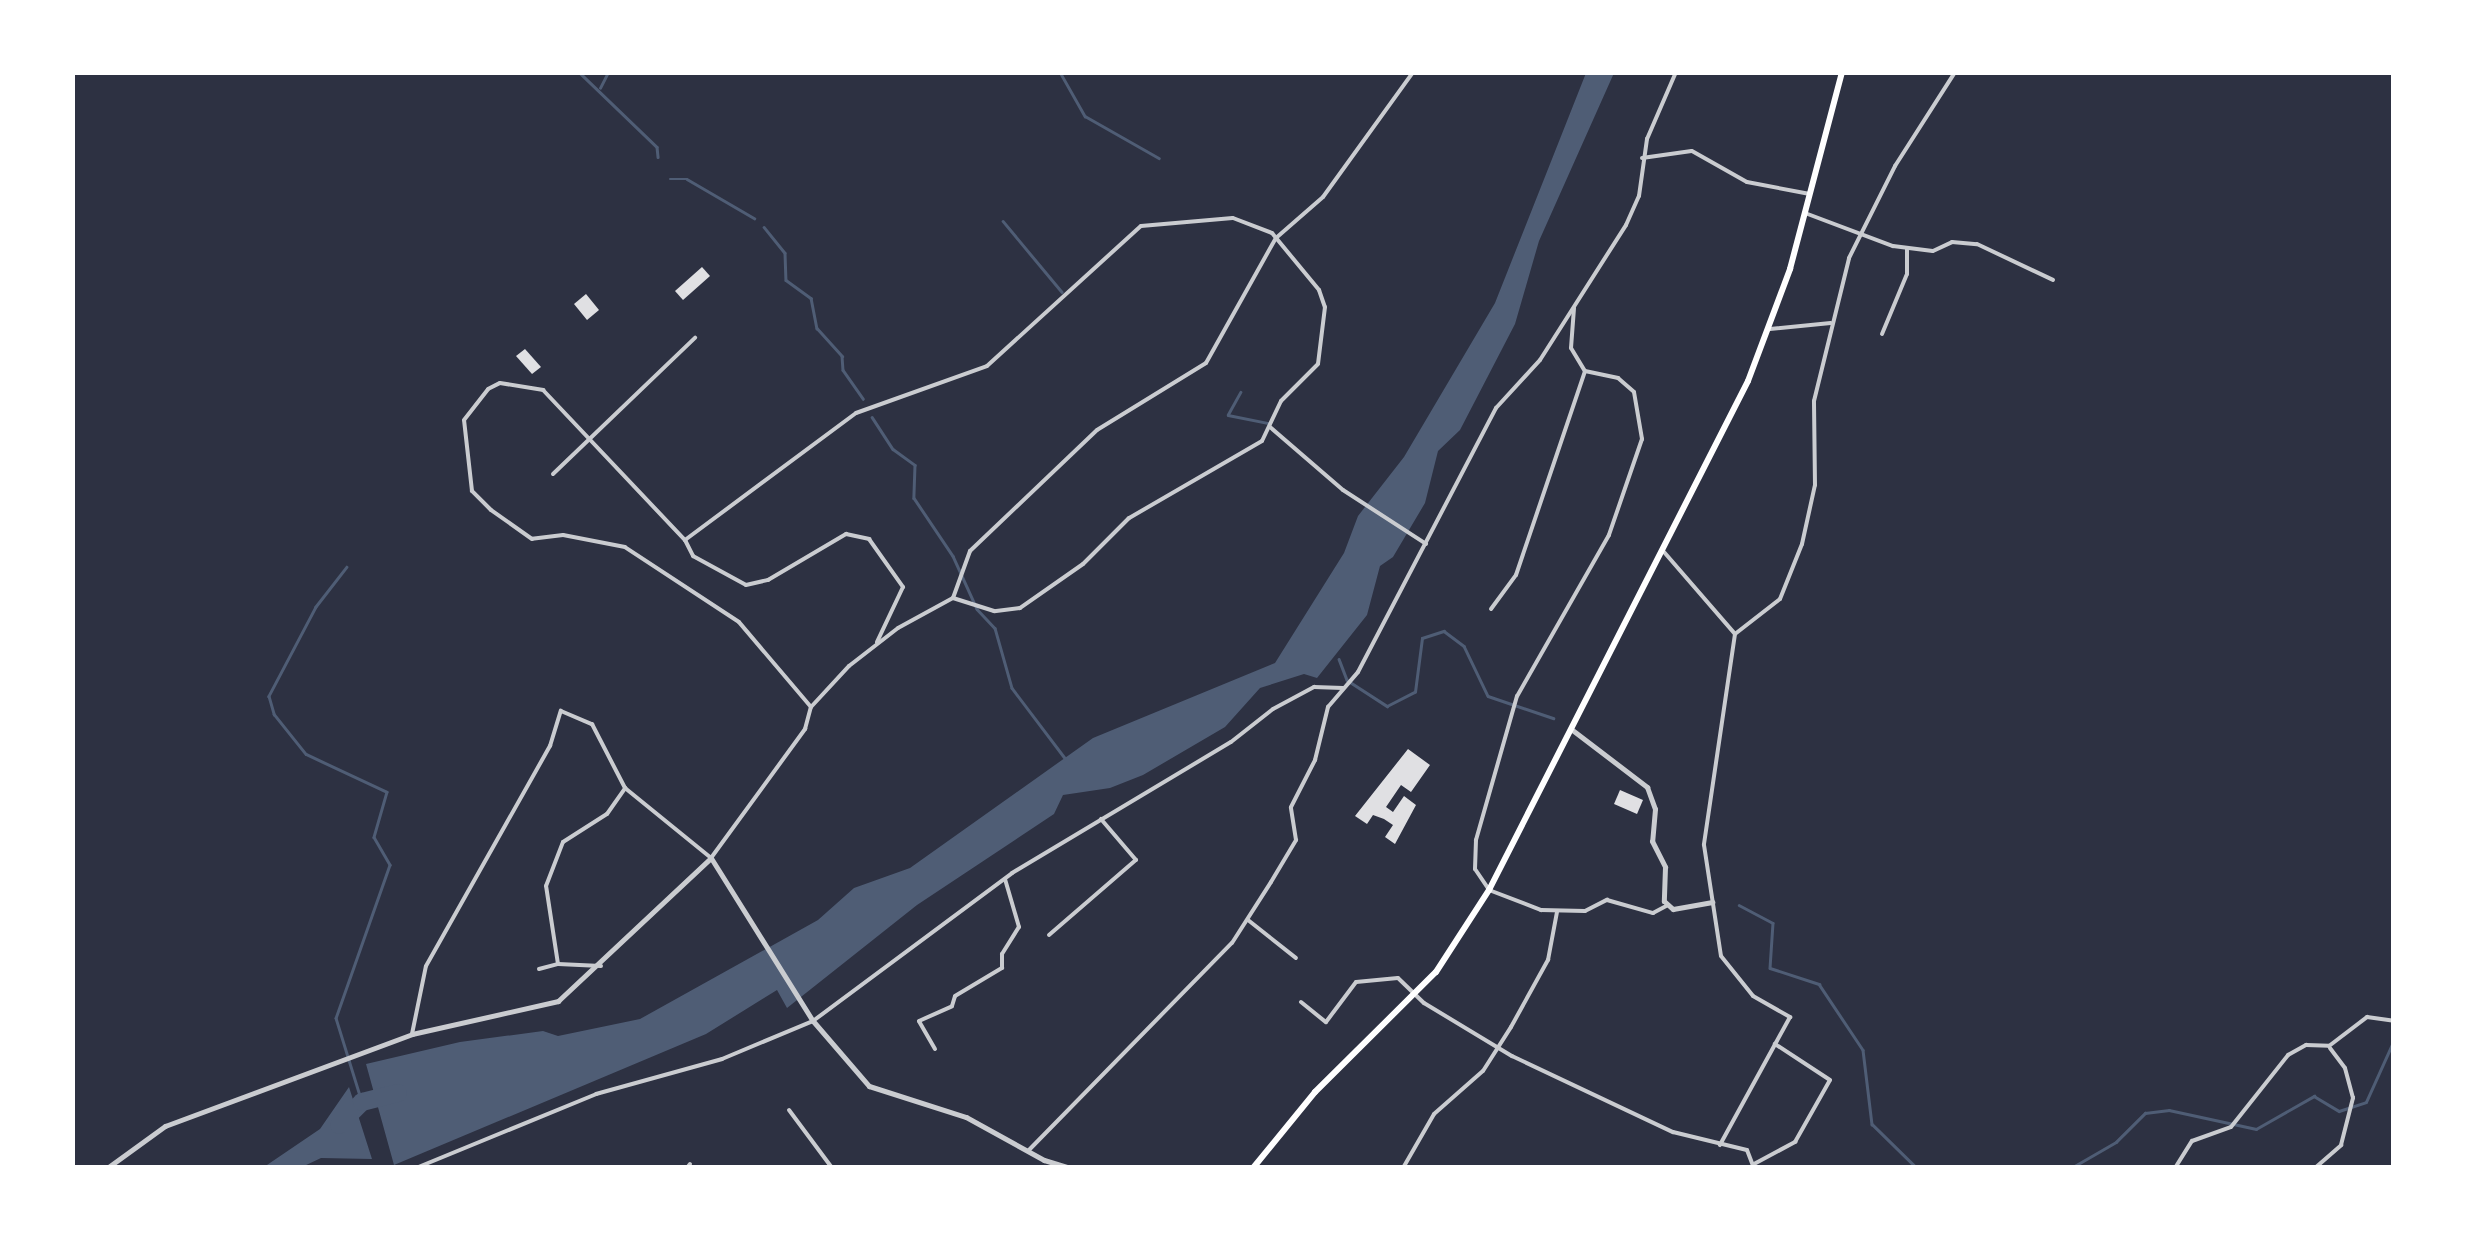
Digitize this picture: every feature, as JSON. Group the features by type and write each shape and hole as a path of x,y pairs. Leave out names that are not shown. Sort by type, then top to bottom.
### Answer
{"main road":[{"path":"1253,1168 1315,1092 1419,992 1489,890 1770,328 1842,72"}],"street":[{"path":"412,1034 426,966 550,746 562,711 592,724 625,788 711,858 805,729 811,707 876,642 953,598 970,552 1096,430 1206,363 1276,238 1324,197 1413,72"},
{"path":"1028,1151 1248,920 1296,840 1290,806 1315,760 1328,708 1353,679 1496,408 1540,360 1640,196 1642,158 1676,72"},
{"path":"1720,1144 1790,1017 1754,996 1727,966 1712,902 1704,845 1736,634 1780,600 1802,544 1814,484 1814,401 1849,258 1895,166 1955,72"},
{"path":"1642,158 1692,151 1747,182 1810,194"},
{"path":"1805,213 1862,236 1906,248 1977,244 2053,280"},
{"path":"685,540 856,413 987,366 1141,226 1246,219 1276,238 1319,290 1324,308 1318,364 1284,396 1262,441 1129,518 1083,564 1020,608 978,606 953,598"},
{"path":"1882,334 1907,274 1906,248"},
{"path":"1491,609 1516,575 1584,371 1570,339 1574,308"},
{"path":"1770,328 1831,323"},
{"path":"553,474 695,338"},
{"path":"1584,371 1618,378 1634,392 1642,439 1638,464 1609,536 1516,698 1476,840 1476,876 1489,890 1557,912 1585,911 1607,900 1654,913 1668,906 1712,902"},
{"path":"811,707 738,622 625,547 564,535 532,539 506,525 472,490 464,420 500,384 543,390 685,540 693,556 746,585 768,580 846,534 861,534 898,572 903,587 876,642"},
{"path":"1270,427 1352,495 1424,543"},
{"path":"1662,550 1736,634"},
{"path":"416,1168 580,1100 722,1059 812,1018 1005,878 1295,696 1326,684 1344,688"},
{"path":"1571,729 1647,788 1668,906"},
{"path":"558,964 546,886 563,842 608,814 625,788"},
{"path":"1049,935 1136,860 1102,819"},
{"path":"107,1168 166,1126 412,1034 542,1008 601,966 711,858 754,920 812,1018 869,1086 966,1117 1028,1151 1075,1168 1203,1168"},
{"path":"935,1049 919,1021 952,1006 955,996 1002,968 1002,954 1019,927 1005,878"},
{"path":"1403,1168 1434,1114 1483,1071 1498,1047 1548,960 1557,912"},
{"path":"1248,920 1296,958"},
{"path":"540,968 558,964 601,966"},
{"path":"1302,1002 1326,1022 1356,982 1398,978 1419,992 1424,1003 1498,1047 1673,1132 1748,1150 1754,1166 1795,1142 1830,1080 1775,1044"},
{"path":"2176,1168 2192,1140 2231,1128 2288,1055 2306,1046 2329,1046 2362,1018 2394,1021"},
{"path":"2315,1168 2341,1144 2353,1099 2345,1068 2329,1046"},
{"path":"788,1110 832,1168"}],"water":[{"path":"1586,73 1614,73 1539,241 1515,324 1460,430 1438,451 1425,503 1393,557 1380,566 1367,615 1317,678 1304,674 1260,688 1225,727 1143,775 1110,788 1063,795 1054,814 917,905 787,1008 777,990 706,1034 394,1165 366,1064 460,1042 543,1031 558,1036 640,1019 818,920 854,888 910,868 1093,738 1275,663 1344,553 1358,516 1404,457 1495,303"},
{"path":"349,1087 372,1159 321,1158 302,1167 264,1167 320,1129"}],"building":[{"path":"702,267 710,276 683,300 675,291"},
{"path":"586,294 599,310 587,320 574,304"},
{"path":"525,349 541,367 532,374 516,356"},
{"path":"1408,749 1430,765 1411,792 1401,785 1386,807 1393,812 1404,796 1416,805 1395,844 1385,837 1393,825 1373,815 1367,824 1355,816"},
{"path":"1620,790 1643,800 1637,814 1614,804"}],"waterway":[{"path":"579,72 657,147 658,157"},
{"path":"600,88 608,72"},
{"path":"1060,72 1085,116 1159,158"},
{"path":"670,179 687,179 754,218"},
{"path":"1003,221 1062,292"},
{"path":"764,227 785,253 786,280 811,298 817,328 842,356 843,370 863,399"},
{"path":"1241,392 1228,415 1268,423"},
{"path":"872,417 893,449 915,465 914,498 953,556 977,609 995,628 1012,688 1065,758"},
{"path":"347,567 316,607 269,696 274,714 306,754 387,792 374,837 390,865 336,1018 362,1102"},
{"path":"1339,659 1347,680 1387,706 1415,692 1422,638 1444,631 1464,646 1488,696 1553,718"},
{"path":"1739,905 1773,923 1770,968 1819,984 1863,1050 1872,1124 1917,1168"},
{"path":"2071,1168 2116,1142 2145,1113 2169,1110 2256,1129 2314,1096 2339,1111 2366,1102 2394,1040"},
{"path":"339,1125 362,1102 398,1093"}]}
